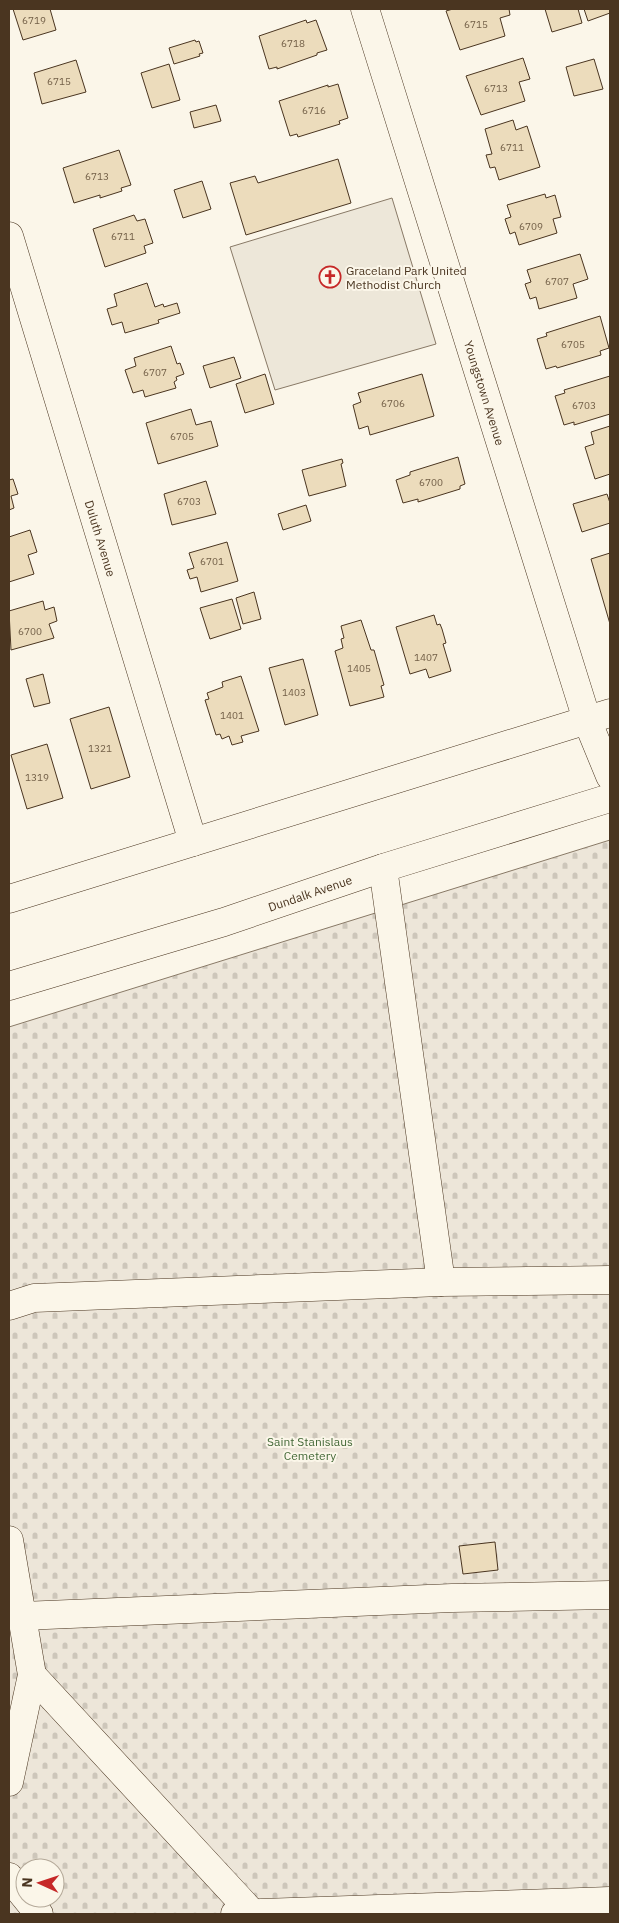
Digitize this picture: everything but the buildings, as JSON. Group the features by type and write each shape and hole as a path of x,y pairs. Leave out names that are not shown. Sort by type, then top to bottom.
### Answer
{"street":[{"name":"Youngstown Avenue","path":"365,9 598,717 610,776"},
{"name":"Duluth Avenue","path":"9,236 193,842"},
{"path":"9,899 598,717 610,745"},
{"name":"Dundalk Avenue","path":"9,986 224,922 383,868 610,798"},
{"path":"383,868 441,1282"},
{"path":"9,1306 34,1298 441,1282 610,1280"},
{"path":"9,1540 32,1675 9,1782"},
{"path":"22,1616 452,1598 610,1595"},
{"path":"32,1675 253,1914"},
{"path":"9,1877 39,1914"},
{"path":"235,1914 610,1901"}],"green space":[{"name":"Saint Stanislaus Cemetery","path":"610,840 610,1914 9,1914 9,1027"}],"shaded area":[{"path":"392,198 436,344 275,390 230,247"}],"place":[{"name":"Graceland Park United Methodist Church","path":"330,277"}]}
